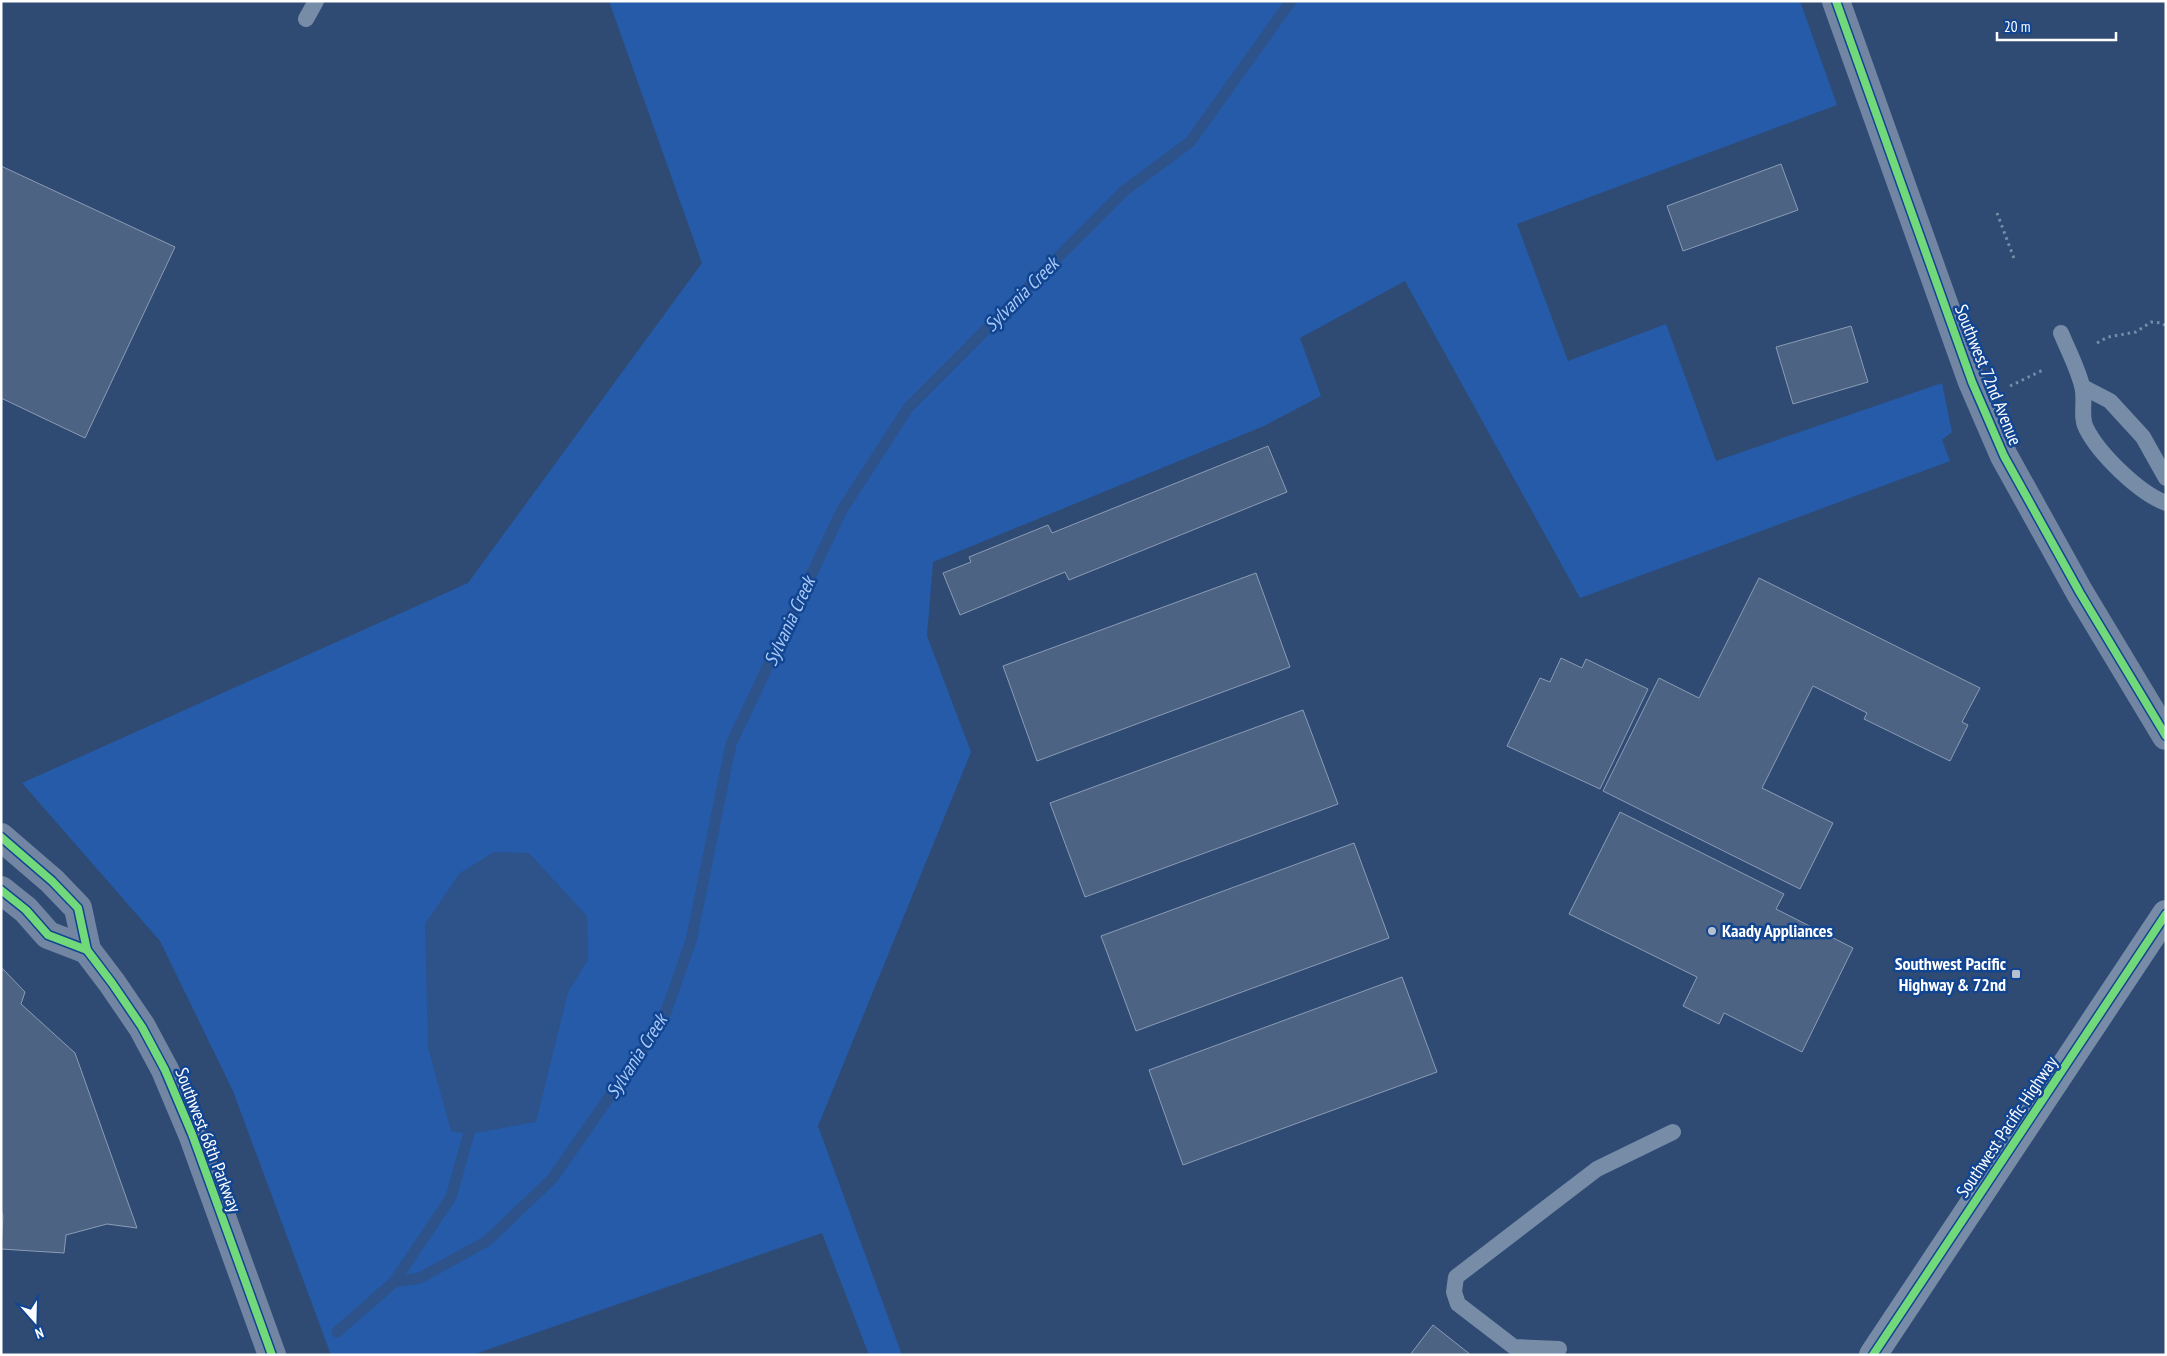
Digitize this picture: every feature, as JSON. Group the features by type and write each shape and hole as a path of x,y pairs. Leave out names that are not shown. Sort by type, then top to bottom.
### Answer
{"highway":[{"name":"Southwest Pacific Highway","path":"1872,1355 2166,914"}],"main road":[{"name":"Southwest 72nd Avenue","path":"1836,1 1972,382 2004,456 2080,593 2166,736"},
{"name":"Southwest 68th Parkway","path":"1,837 52,881 78,908 87,950 142,1027 165,1070 192,1134 272,1355"},
{"path":"1,890 26,910 48,935 87,950"}],"lane":[{"path":"306,19 316,1"},
{"path":"2061,333 2082,387 2085,427 2110,461 2129,480 2154,498 2166,503"},
{"path":"2082,387 2110,401 2143,438 2166,478"},
{"path":"1560,1349 1514,1347 1458,1304 1454,1292 1456,1276 1597,1169 1673,1132"}],"path":[{"path":"1997,213 2015,261"}],"shaded area":[{"path":"609,1 1800,1 1837,105 1517,224 1568,361 1666,324 1716,461 1942,383 1952,432 1942,440 1950,461 1580,598 1405,281 1300,338 1321,396 1264,426 933,562 927,636 971,752 818,1126 902,1355 869,1355 822,1233 472,1355 331,1355 233,1091 160,941 22,783 468,583 702,263"},
{"path":"494,852 529,853 587,916 588,960 568,992 536,1122 470,1134 451,1131 428,1048 425,924 460,873"}],"building":[{"path":"1781,164 1798,210 1683,251 1667,206"},
{"path":"1,166 175,247 85,438 1,398"},
{"path":"1851,326 1868,382 1793,404 1776,347"},
{"path":"1268,446 1287,492 1069,580 1065,572 960,615 943,573 971,562 969,557 1048,525 1052,533"},
{"path":"1256,573 1290,667 1037,761 1003,666"},
{"path":"1759,578 1980,688 1962,722 1968,725 1950,761 1864,719 1867,713 1813,686 1762,788 1833,823 1800,889 1603,791 1659,678 1699,698"},
{"path":"1561,658 1582,668 1586,659 1648,689 1600,789 1507,746 1540,678 1550,682"},
{"path":"1303,710 1338,804 1085,897 1050,803"},
{"name":"Kaady Appliances","path":"1620,812 1784,894 1776,909 1853,948 1802,1052 1724,1013 1719,1024 1683,1006 1697,977 1569,914"},
{"path":"1354,843 1389,938 1136,1031 1101,936"},
{"path":"1,967 25,992 21,1004 75,1053 137,1228 107,1224 66,1235 64,1253 1,1249 3,1216 1,1210"},
{"path":"1402,977 1437,1072 1183,1165 1149,1070"},
{"path":"1433,1325 1471,1355 1410,1355"}],"waterway":[{"name":"Sylvania Creek","path":"394,1282 420,1278 487,1241 552,1179 663,1020 691,941 731,744 842,510 908,408 1124,191 1190,142 1291,1"},
{"path":"337,1332 394,1282 451,1197 473,1119"}],"cycle path":[{"path":"1836,1 1972,382 2004,456 2080,593 2166,736"},
{"path":"1,837 52,881 78,908 87,950 142,1027 165,1070 192,1134 272,1355"},
{"path":"1,890 26,910 48,935 87,950"},
{"path":"1873,1355 2166,914"}],"place":[{"name":"Kaady Appliances","path":"1712,931"},
{"name":"Southwest Pacific Highway & 72nd","path":"2016,974"}]}
